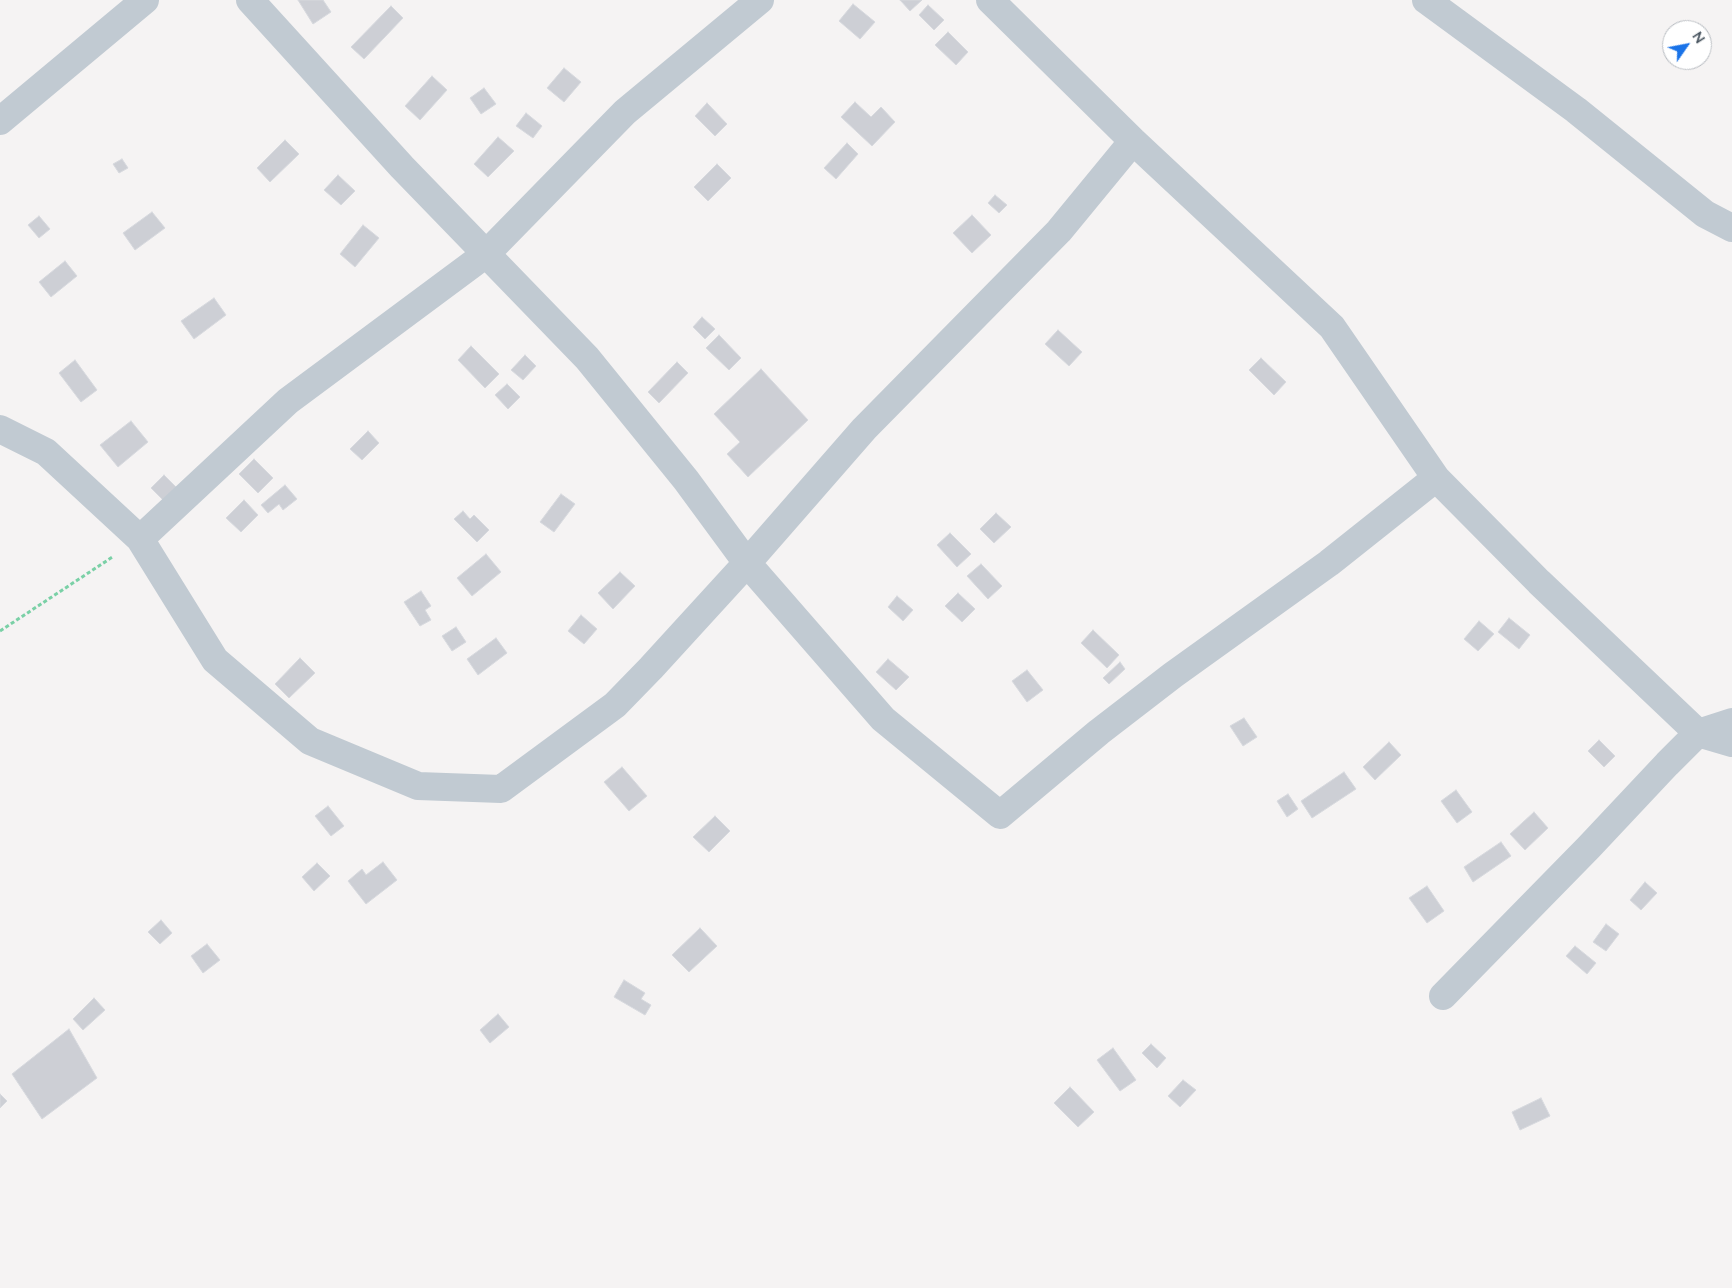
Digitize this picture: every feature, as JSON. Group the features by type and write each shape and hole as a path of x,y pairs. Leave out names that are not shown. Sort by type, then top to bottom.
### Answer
{"street":[{"path":"0,121 145,0"},
{"path":"250,0 402,167 587,358 686,480 747,563 883,719 1000,815 1099,732 1173,675 1329,563 1436,478"},
{"path":"140,539 288,402 486,254 625,112 760,0"},
{"path":"990,0 1133,142 1332,327 1436,478 1539,582 1698,733 1732,744"},
{"path":"1426,0 1576,110 1705,214 1732,228"},
{"path":"0,429 46,452 140,539 215,660 310,741 418,786 501,789 615,705 747,563 864,429 1059,231 1133,142"},
{"path":"1442,996 1698,733 1732,722"}],"path":[{"path":"0,631 140,539"}],"building":[{"path":"298,0 323,0 331,12 313,24"},
{"path":"900,0 922,0 910,11"},
{"path":"853,4 875,22 860,39 839,21"},
{"path":"928,5 944,20 934,30 919,15"},
{"path":"391,6 403,18 364,59 351,47"},
{"path":"948,32 968,52 956,65 935,45"},
{"path":"564,68 581,82 564,102 547,88"},
{"path":"432,76 447,90 420,120 405,106"},
{"path":"484,88 496,104 481,114 470,98"},
{"path":"855,102 871,117 881,107 895,122 872,146 841,117"},
{"path":"707,103 727,124 715,136 695,116"},
{"path":"526,113 542,126 533,138 516,126"},
{"path":"498,137 514,151 488,177 474,164"},
{"path":"285,140 299,154 270,182 257,168"},
{"path":"847,143 858,154 836,179 824,168"},
{"path":"122,159 128,168 119,173 113,164"},
{"path":"717,164 731,178 708,201 694,187"},
{"path":"338,175 355,191 341,205 324,190"},
{"path":"995,195 1007,205 999,213 988,203"},
{"path":"152,212 165,228 135,250 123,233"},
{"path":"972,215 991,235 972,253 953,233"},
{"path":"39,216 50,229 39,238 28,225"},
{"path":"363,225 379,238 355,267 340,254"},
{"path":"65,261 77,276 51,297 39,282"},
{"path":"214,298 226,315 194,339 181,321"},
{"path":"702,317 715,329 705,339 693,327"},
{"path":"1058,330 1082,352 1069,366 1045,344"},
{"path":"719,335 741,358 729,370 706,348"},
{"path":"471,346 499,374 485,388 458,360"},
{"path":"525,355 536,366 523,380 511,370"},
{"path":"1261,358 1286,382 1274,395 1249,370"},
{"path":"75,360 97,390 81,402 59,373"},
{"path":"677,362 688,373 659,403 648,392"},
{"path":"761,369 808,420 748,477 727,454 740,442 714,414"},
{"path":"507,384 520,397 508,409 495,395"},
{"path":"131,421 148,442 118,467 100,445"},
{"path":"368,431 379,443 362,460 350,449"},
{"path":"254,459 273,478 258,493 239,474"},
{"path":"164,475 181,492 168,505 151,488"},
{"path":"285,485 297,499 283,510 279,504 268,513 261,505"},
{"path":"561,494 575,504 554,532 540,522"},
{"path":"244,500 258,515 241,532 226,518"},
{"path":"463,511 470,519 474,515 489,530 477,542 454,519"},
{"path":"996,513 1011,527 994,543 980,529"},
{"path":"950,533 971,554 957,567 937,545"},
{"path":"486,554 501,572 472,596 457,578"},
{"path":"981,564 1002,586 988,599 967,576"},
{"path":"620,572 635,586 613,609 598,593"},
{"path":"421,591 431,606 425,610 431,620 420,626 404,602"},
{"path":"958,593 975,609 962,622 945,606"},
{"path":"897,596 913,610 903,621 888,607"},
{"path":"581,615 597,629 584,644 568,631"},
{"path":"1509,618 1530,635 1519,649 1498,632"},
{"path":"1479,621 1494,634 1478,651 1464,639"},
{"path":"456,627 466,642 452,651 442,636"},
{"path":"1093,630 1119,655 1107,668 1081,643"},
{"path":"496,638 507,653 478,675 467,659"},
{"path":"300,658 315,673 289,698 275,684"},
{"path":"888,659 909,677 896,690 876,672"},
{"path":"1120,662 1125,669 1109,684 1103,678"},
{"path":"1027,670 1043,690 1027,702 1012,681"},
{"path":"1244,718 1257,737 1243,746 1230,726"},
{"path":"1599,740 1615,756 1604,767 1588,751"},
{"path":"1389,742 1401,755 1375,780 1363,767"},
{"path":"622,767 647,796 629,811 604,782"},
{"path":"1344,772 1356,789 1312,818 1301,801"},
{"path":"1456,790 1472,812 1457,823 1441,801"},
{"path":"1288,794 1298,809 1287,817 1277,801"},
{"path":"328,806 344,826 331,836 315,816"},
{"path":"1534,812 1548,828 1525,850 1510,834"},
{"path":"715,816 730,831 709,852 693,837"},
{"path":"1501,842 1511,856 1473,882 1464,867"},
{"path":"383,862 397,880 366,904 348,881 362,869 366,875"},
{"path":"317,863 330,876 314,891 302,877"},
{"path":"1645,882 1657,893 1641,910 1630,900"},
{"path":"1427,886 1444,911 1427,923 1409,898"},
{"path":"161,920 172,933 160,944 148,932"},
{"path":"1606,924 1619,934 1606,951 1593,942"},
{"path":"700,928 717,946 689,972 672,955"},
{"path":"207,944 220,960 203,973 191,956"},
{"path":"1575,946 1596,963 1587,974 1566,956"},
{"path":"624,980 645,993 641,999 651,1005 645,1015 614,997"},
{"path":"94,998 105,1010 83,1030 73,1019"},
{"path":"498,1014 509,1027 490,1043 480,1030"},
{"path":"69,1029 97,1078 42,1119 12,1074"},
{"path":"1151,1044 1166,1058 1157,1068 1142,1053"},
{"path":"1113,1048 1136,1080 1120,1091 1097,1060"},
{"path":"1183,1080 1196,1090 1180,1107 1168,1096"},
{"path":"1070,1087 1094,1112 1078,1127 1054,1103"},
{"path":"0,1094 7,1101 0,1108"},
{"path":"1541,1098 1550,1116 1520,1130 1512,1112"}]}
